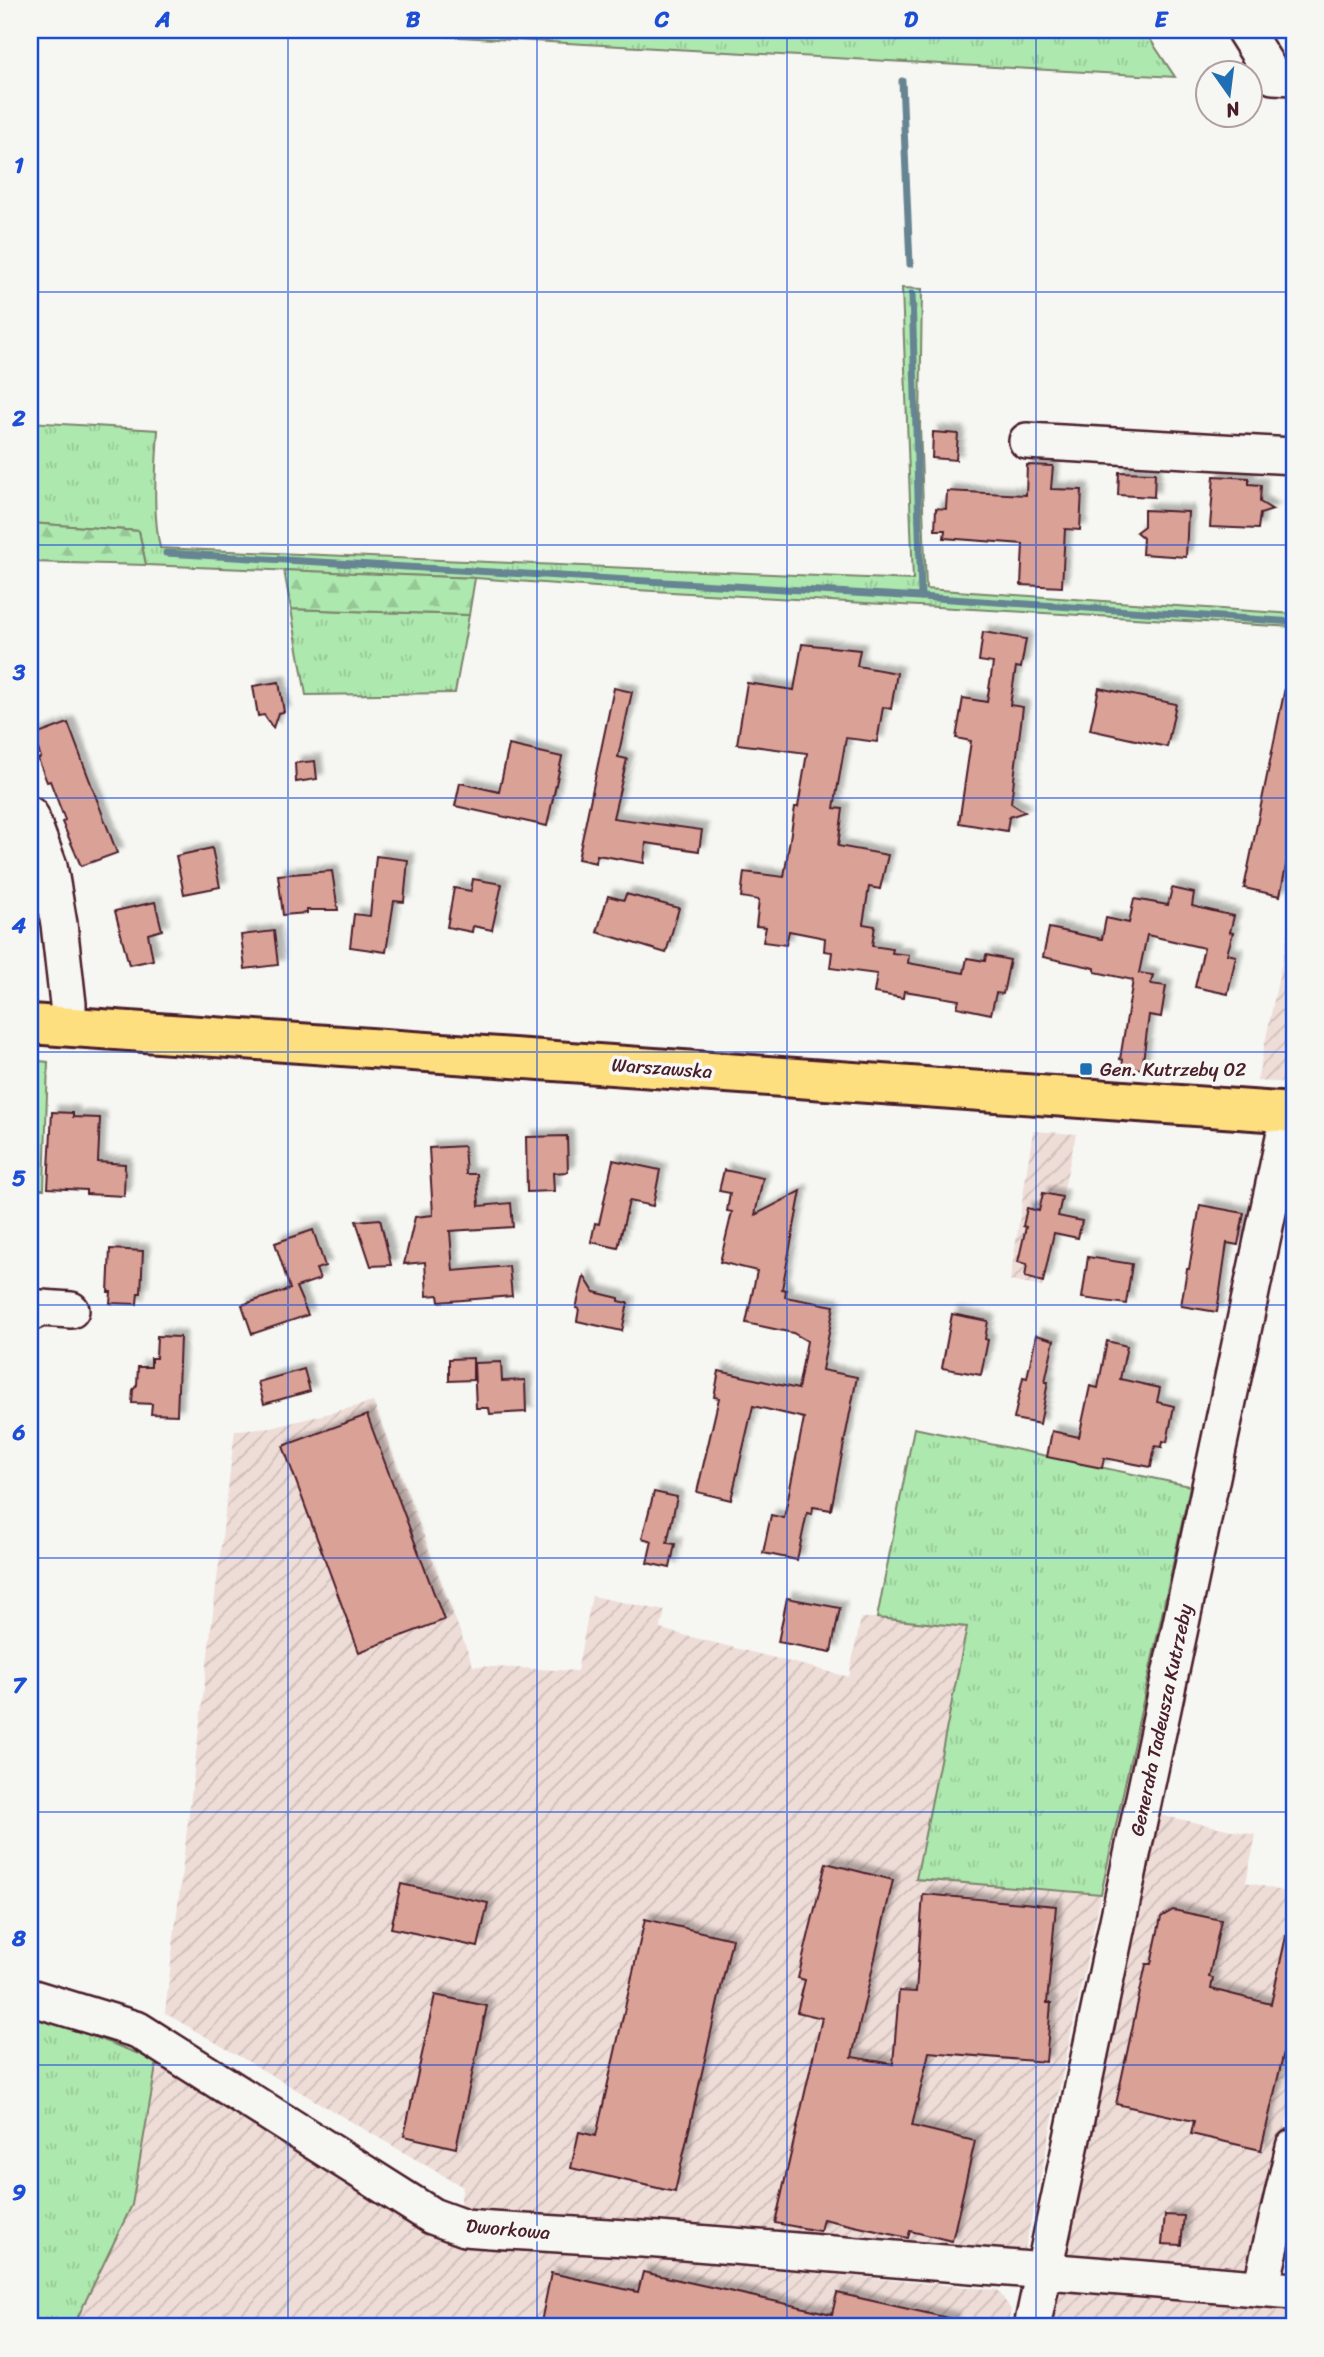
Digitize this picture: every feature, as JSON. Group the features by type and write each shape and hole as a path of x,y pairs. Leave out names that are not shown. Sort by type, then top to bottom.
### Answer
{"main road":[{"name":"Warszawska","path":"30,1024 1292,1113"}],"street":[{"path":"1244,30 1273,76 1294,77"},
{"path":"1264,92 1294,93"},
{"path":"1027,441 1294,456"},
{"path":"30,814 49,866 65,977 68,1026"},
{"name":"Generała Tadeusza Kutrzeby","path":"1032,2327 1292,1113"},
{"path":"30,1313 41,1308 71,1310"},
{"name":"Dworkowa","path":"30,1997 138,2030 432,2216 466,2228 660,2240 1278,2289"},
{"path":"1278,2289 1294,2147"}],"shaded area":[{"path":"1294,905 1294,1083 1257,1081"},
{"path":"1033,1131 1076,1134 1042,1287 1010,1281"},
{"path":"373,1402 473,1666 577,1671 592,1596 665,1611 660,1629 849,1677 861,1618 968,1627 916,1879 1101,1894 1023,2258 458,2214 463,2187 165,2013 235,1430 271,1428"},
{"path":"1159,1815 1256,1835 1246,1882 1294,1894 1294,2090 1252,2273 1066,2256"},
{"path":"157,2061 504,2244 998,2290 1011,2310 1007,2327 73,2327 132,2204"},
{"path":"1060,2288 1294,2300 1294,2327 1052,2327"}],"green space":[{"path":"332,30 1144,30 1175,77"},
{"path":"902,288 922,289 920,426 926,589 1294,614 1294,627 636,590 475,578 146,565 139,531 30,523 30,422 158,430 155,504 160,548 913,580"},
{"path":"30,523 139,531 146,565 30,562"},
{"path":"284,570 475,578 469,615 291,609"},
{"path":"291,609 469,615 455,693 306,695"},
{"path":"30,1060 48,1062 44,1189 30,1189"},
{"path":"914,1428 1190,1486 1101,1894 916,1879 967,1627 877,1618"},
{"path":"30,2012 157,2061 132,2205 73,2327 30,2327"}],"building":[{"path":"933,432 958,434 956,460 932,458"},
{"path":"1027,465 1053,466 1051,489 1082,490 1080,530 1065,529 1062,587 1021,585 1023,544 944,538 945,530 935,530 936,508 946,509 947,491 1026,495"},
{"path":"1119,472 1155,473 1154,497 1118,495"},
{"path":"1214,476 1249,478 1249,484 1261,485 1260,502 1273,510 1260,514 1258,529 1210,527"},
{"path":"1144,510 1188,512 1186,557 1142,554 1143,538 1136,532 1144,526"},
{"path":"983,632 1026,639 1021,668 1016,667 1010,705 1023,707 1011,803 1025,812 1009,817 1007,831 959,823 971,741 956,738 963,698 987,702 993,663 979,661"},
{"path":"802,644 860,650 857,666 897,673 891,709 883,707 877,742 846,738 834,808 843,809 838,846 888,855 880,889 869,887 863,924 875,926 872,946 909,955 908,963 964,973 967,958 985,961 986,955 1010,960 1003,994 996,993 991,1014 957,1007 959,1000 904,991 903,998 874,993 877,974 830,968 832,952 824,951 825,938 789,931 786,945 763,942 766,927 756,926 759,900 741,897 744,872 784,877 807,753 737,744 747,683 794,690"},
{"path":"279,682 284,712 278,713 273,728 264,715 258,716 253,686"},
{"path":"1286,683 1294,684 1294,826 1280,896 1244,888"},
{"path":"614,688 632,692 618,757 627,759 613,818 702,830 699,851 646,843 644,863 597,855 596,863 578,859"},
{"path":"1099,688 1176,704 1167,747 1090,730"},
{"path":"68,723 117,853 81,866 62,822 65,820 50,781 47,782 38,759 41,757 33,736"},
{"path":"509,745 562,757 547,826 455,806 460,783 499,792"},
{"path":"315,761 317,779 296,782 295,763"},
{"path":"212,848 220,887 184,894 176,856"},
{"path":"376,856 408,860 404,902 394,901 386,952 350,947 354,914 370,916"},
{"path":"332,871 338,910 307,910 307,913 283,915 278,875"},
{"path":"473,879 502,884 492,930 473,926 472,932 447,927 454,888 471,891"},
{"path":"1172,888 1194,893 1192,906 1234,916 1227,954 1236,956 1228,994 1195,987 1204,948 1147,935 1139,973 1153,975 1151,984 1166,986 1161,1017 1149,1015 1142,1069 1122,1067 1123,1060 1120,1059 1133,980 1095,972 1095,968 1043,957 1049,928 1102,939 1106,918 1129,923 1134,899 1168,905"},
{"path":"626,894 679,908 666,953 597,932 608,896 624,900"},
{"path":"155,902 162,930 148,934 153,960 129,965 115,911"},
{"path":"274,931 278,965 245,969 241,935"},
{"path":"52,1112 73,1113 73,1117 100,1118 98,1162 125,1164 124,1196 48,1188"},
{"path":"567,1136 568,1172 553,1173 554,1191 527,1192 526,1137"},
{"path":"464,1146 466,1174 477,1174 479,1206 511,1203 513,1227 450,1231 453,1271 509,1266 512,1296 439,1302 438,1295 427,1296 425,1262 404,1264 415,1217 433,1215 429,1148"},
{"path":"613,1160 660,1170 653,1206 629,1201 618,1248 591,1242 595,1223 599,1224"},
{"path":"724,1170 763,1178 755,1215 801,1191 782,1289 786,1290 785,1297 834,1306 822,1370 857,1377 831,1510 813,1507 812,1514 807,1513 797,1560 763,1553 771,1515 784,1518 804,1418 753,1406 731,1500 697,1492 719,1398 714,1397 719,1371 798,1389 807,1341 793,1333 746,1323 757,1271 720,1262 732,1212 727,1211 730,1193 719,1191"},
{"path":"1043,1193 1062,1197 1058,1216 1082,1221 1078,1238 1054,1233 1043,1282 1025,1277 1027,1264 1018,1262 1026,1227 1023,1226 1027,1208 1039,1211"},
{"path":"1200,1205 1244,1213 1238,1245 1227,1243 1217,1312 1181,1306"},
{"path":"380,1219 391,1265 371,1266 356,1221"},
{"path":"313,1230 325,1266 316,1269 320,1279 296,1287 308,1315 252,1334 242,1305 290,1289 275,1243"},
{"path":"110,1249 143,1251 141,1293 138,1293 137,1304 110,1303"},
{"path":"1088,1257 1132,1264 1126,1304 1082,1298"},
{"path":"584,1276 594,1292 628,1303 622,1331 577,1321 579,1309 576,1308"},
{"path":"952,1314 988,1321 985,1339 988,1340 981,1375 942,1368"},
{"path":"1036,1335 1054,1340 1040,1424 1014,1419 1023,1377 1027,1378"},
{"path":"157,1336 180,1337 177,1415 151,1414 152,1404 132,1403 138,1367 151,1367 151,1358 156,1358"},
{"path":"1107,1341 1127,1346 1120,1379 1160,1388 1157,1402 1174,1406 1167,1442 1163,1441 1162,1447 1155,1446 1151,1467 1104,1458 1102,1468 1047,1457 1052,1431 1079,1437 1090,1386 1098,1388"},
{"path":"473,1358 473,1380 449,1381 449,1359"},
{"path":"501,1362 502,1381 525,1380 526,1412 490,1414 489,1408 476,1408 474,1363"},
{"path":"304,1369 310,1391 264,1404 258,1382"},
{"path":"367,1415 444,1620 359,1652 283,1446"},
{"path":"654,1492 677,1497 667,1543 675,1544 670,1568 647,1563 652,1541 642,1538"},
{"path":"787,1598 840,1608 831,1652 778,1642"},
{"path":"826,1863 893,1880 852,2057 893,2064 899,1991 916,1992 923,1894 1056,1906 1047,2003 1051,2003 1046,2062 929,2052 912,2126 975,2141 952,2241 910,2231 908,2238 823,2219 820,2231 775,2223 822,2018 797,2012 805,1980 798,1978"},
{"path":"401,1884 488,1903 478,1947 391,1928"},
{"path":"1173,1910 1221,1920 1209,1977 1213,1978 1211,1989 1271,2004 1286,1936 1294,1937 1294,2009 1261,2150 1191,2134 1194,2121 1116,2104 1146,1964 1151,1964 1161,1917"},
{"path":"645,1919 732,1939 675,2192 571,2168 579,2132 596,2136"},
{"path":"435,1995 487,2006 456,2148 404,2136"},
{"path":"1165,2215 1184,2216 1181,2245 1162,2244"},
{"path":"643,2272 832,2314 837,2293 953,2319 952,2327 540,2327 551,2273 638,2292"}],"waterway":[{"path":"898,30 898,38"},
{"path":"902,81 910,264"},
{"path":"912,294 921,597"},
{"path":"166,553 921,597 1294,622"}],"place":[{"name":"Gen. Kutrzeby 02","path":"1086,1069"}]}
